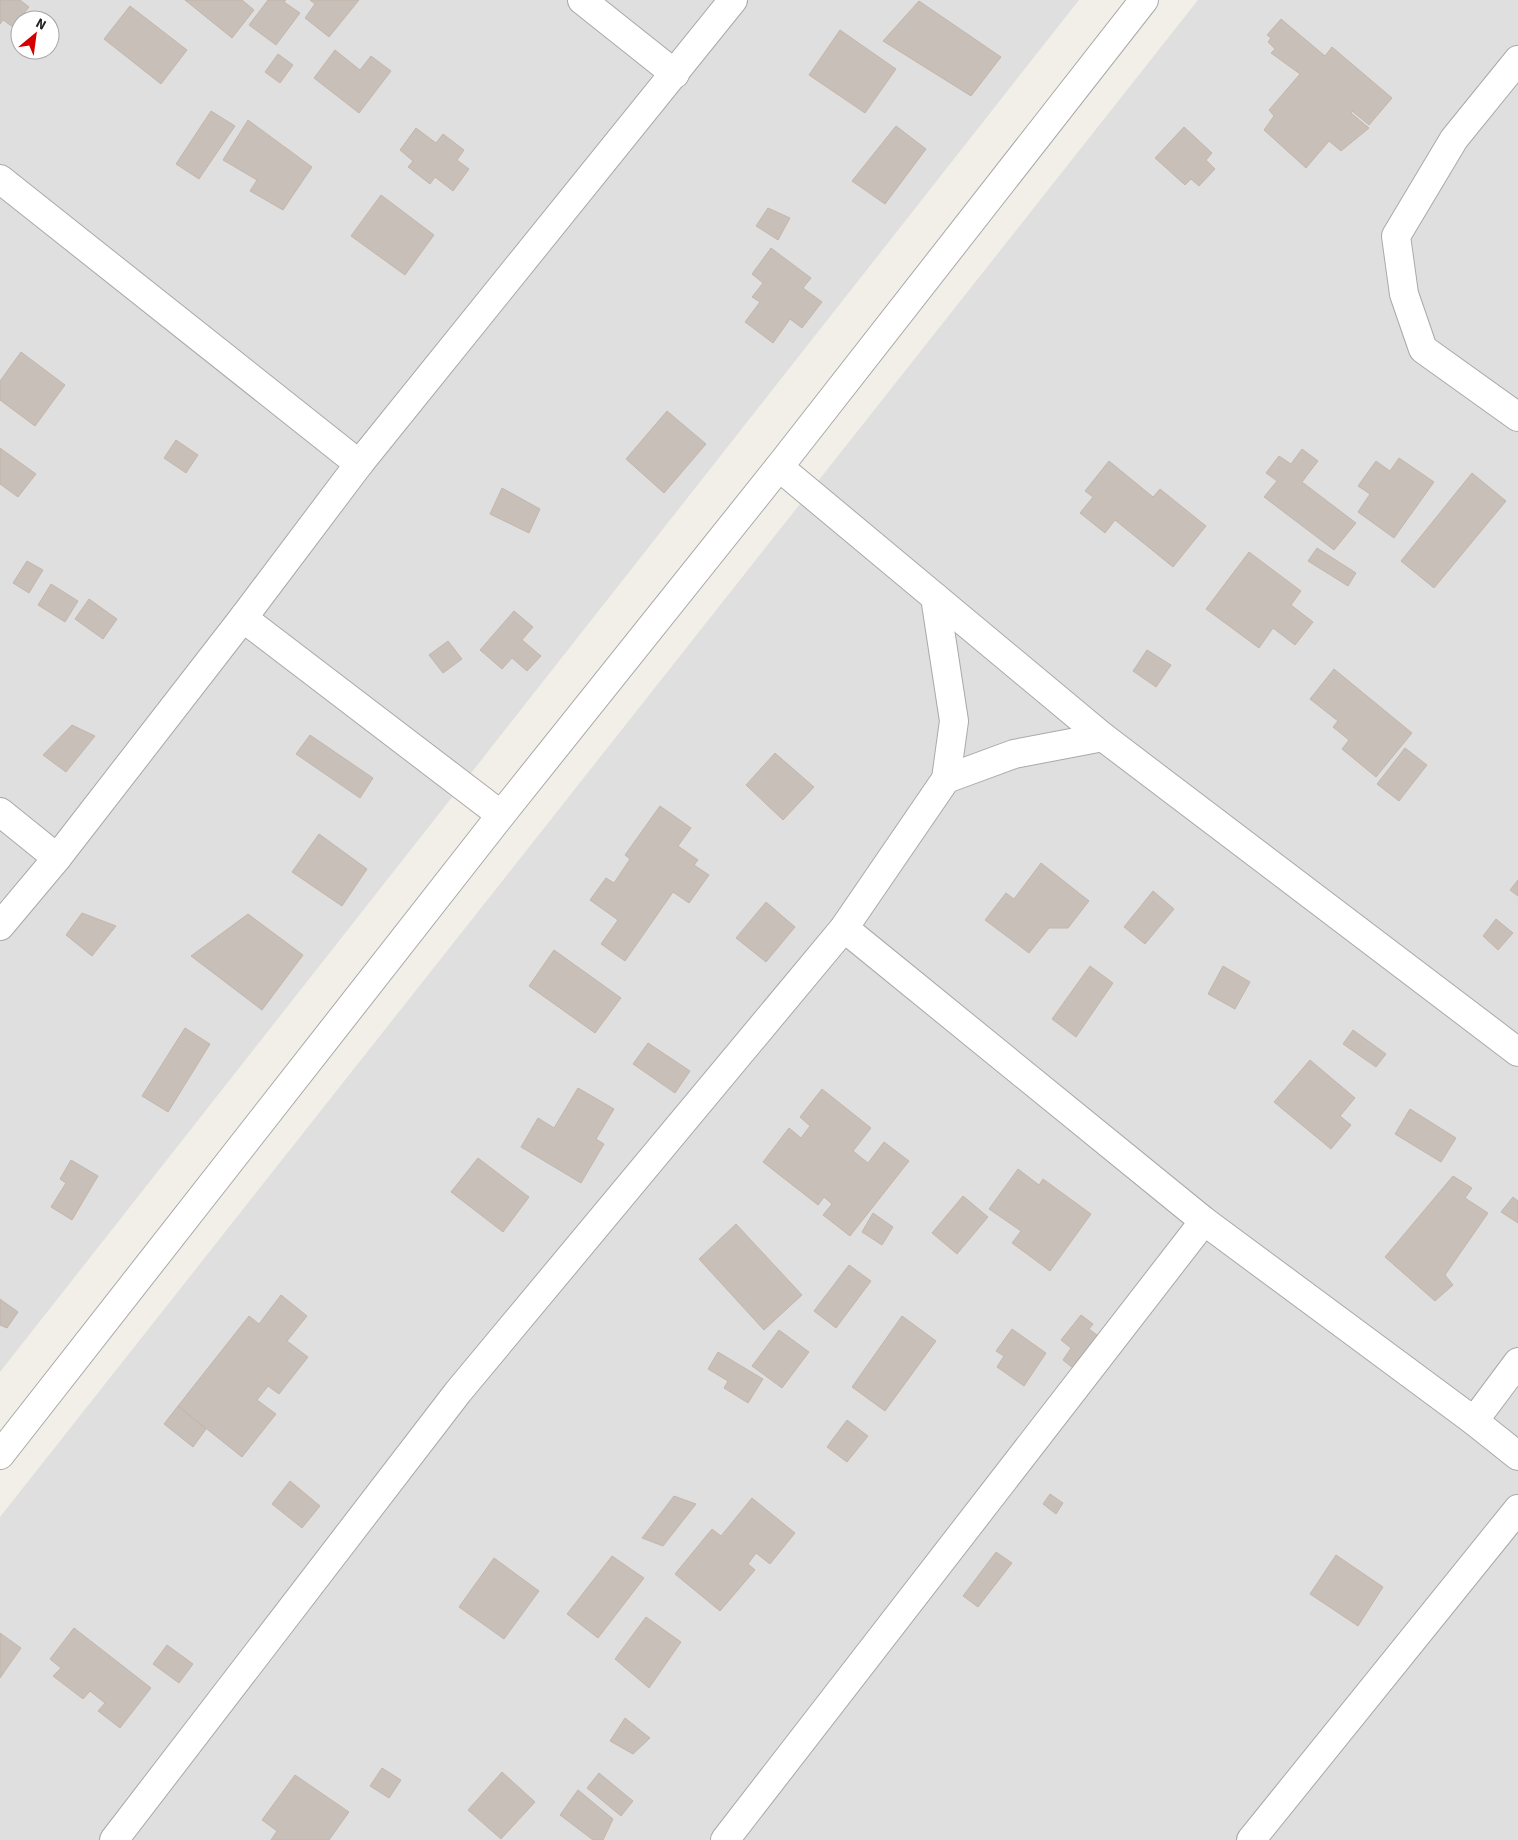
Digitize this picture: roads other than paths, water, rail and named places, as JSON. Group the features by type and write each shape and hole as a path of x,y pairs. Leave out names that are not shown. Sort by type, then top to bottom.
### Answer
{"street":[{"path":"582,0 675,74"},
{"path":"0,926 56,858 360,464 733,0"},
{"path":"0,1455 501,814 779,467 1144,0"},
{"path":"1518,60 1454,139 1396,236 1404,294 1423,349 1518,417"},
{"path":"0,179 360,464"},
{"path":"779,467 1103,737 1518,1052"},
{"path":"114,1840 458,1392 844,928 946,779 954,721 935,597"},
{"path":"243,618 501,814"},
{"path":"946,779 1014,754 1103,737"},
{"path":"0,812 56,858"},
{"path":"844,928 1204,1221 1474,1421 1518,1456"},
{"path":"725,1840 1204,1221"},
{"path":"1474,1421 1518,1362"},
{"path":"1251,1840 1518,1509"}]}
